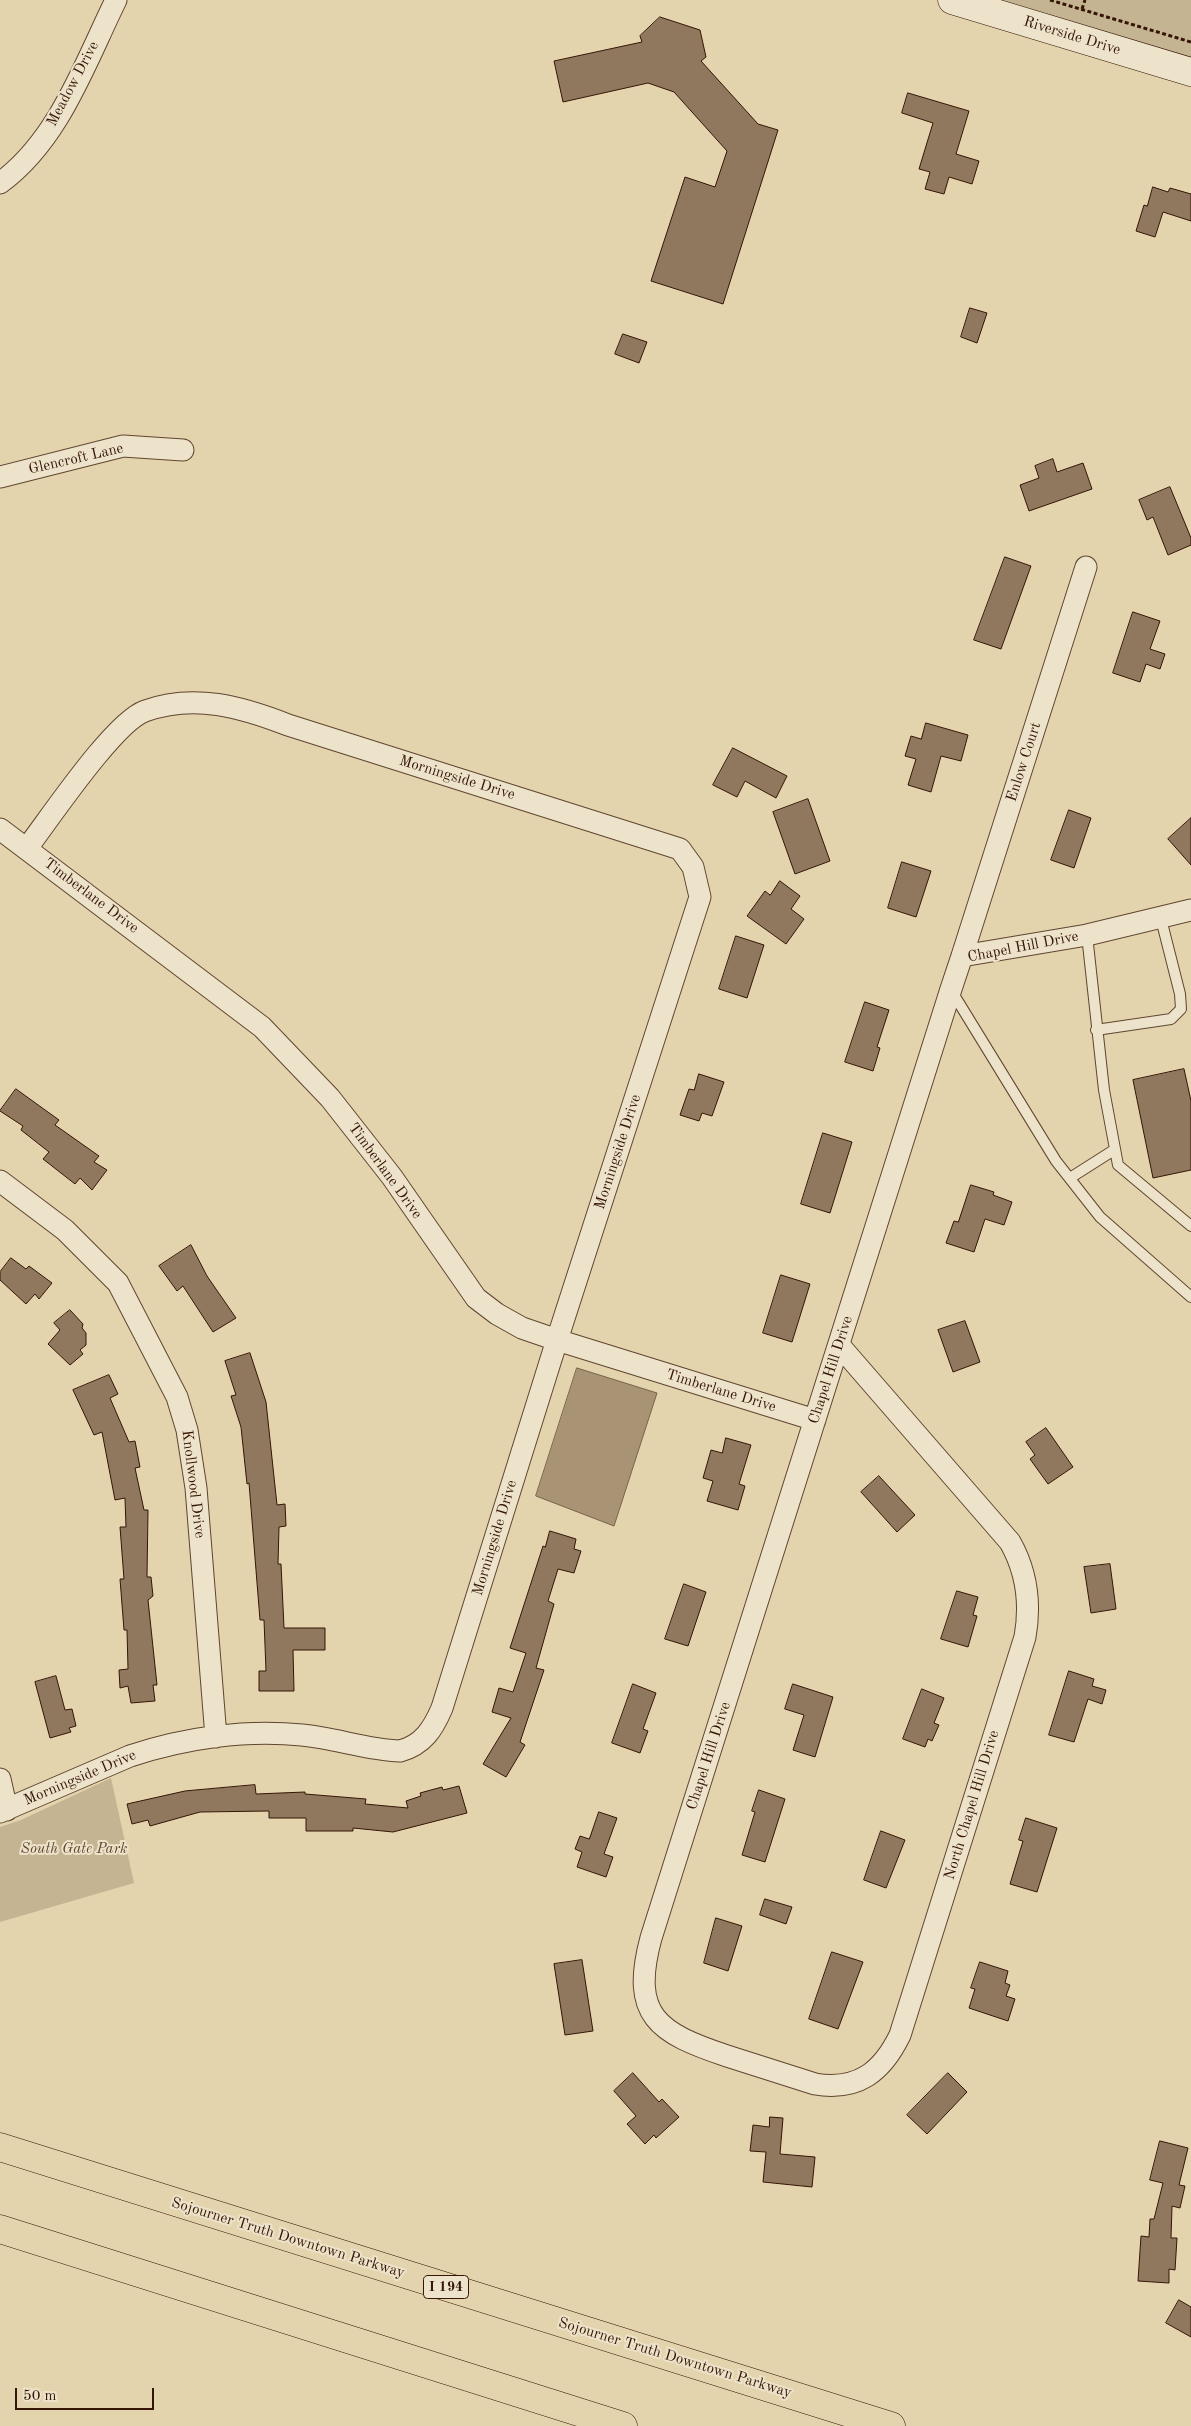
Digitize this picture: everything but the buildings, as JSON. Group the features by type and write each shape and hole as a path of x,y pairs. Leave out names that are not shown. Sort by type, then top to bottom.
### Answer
{"highway":[{"name":"Sojourner Truth Downtown Parkway","path":"0,2148 891,2426"},
{"path":"0,2229 623,2426"}],"street":[{"name":"Meadow Drive","path":"0,183 18,170 57,121 116,0"},
{"name":"Riverside Drive","path":"952,0 1191,72"},
{"name":"Glencroft Lane","path":"0,477 123,446 182,450"},
{"name":"Enlow Court","path":"962,956 1086,567"},
{"name":"Morningside Drive","path":"3,1811 89,1772 150,1749 216,1737 255,1733 304,1735 400,1752 425,1738 442,1708 557,1340 700,897 693,867 680,849 288,725 253,711 230,705 201,702 143,711 109,739 27,848"},
{"name":"Timberlane Drive","path":"0,829 262,1027 330,1098 392,1177 476,1298 497,1314 522,1328 557,1340 815,1420"},
{"name":"Chapel Hill Drive","path":"649,2008 644,1985 644,1973 651,1938 962,956 1087,935 1161,919 1191,910"},
{"name":"Knollwood Drive","path":"0,1181 65,1230 118,1283 177,1397 187,1430 196,1488 216,1737"},
{"name":"North Chapel Hill Drive","path":"649,2008 664,2028 690,2044 815,2084 844,2085 872,2074 883,2063 900,2035 1025,1636 1028,1620 1027,1587 1018,1557 1010,1542 839,1345"},
{"path":"0,1779 3,1811"}],"lane":[{"path":"1096,1030 1171,1019 1181,1009 1180,994 1161,919"},
{"path":"1087,935 1096,1030 1114,1150 1118,1165 1191,1226"},
{"path":"951,989 1056,1161 1100,1216 1191,1297"},
{"path":"1070,1178 1114,1150"}],"path":[{"path":"1050,0 1191,42"},
{"path":"1082,9 1085,0"}],"green space":[{"path":"956,0 1191,0 1191,68"},
{"name":"South Gate Park","path":"111,1778 134,1883 0,1922 0,1827 21,1820"}],"shaded area":[{"path":"577,1368 657,1393 614,1526 536,1496"}]}
